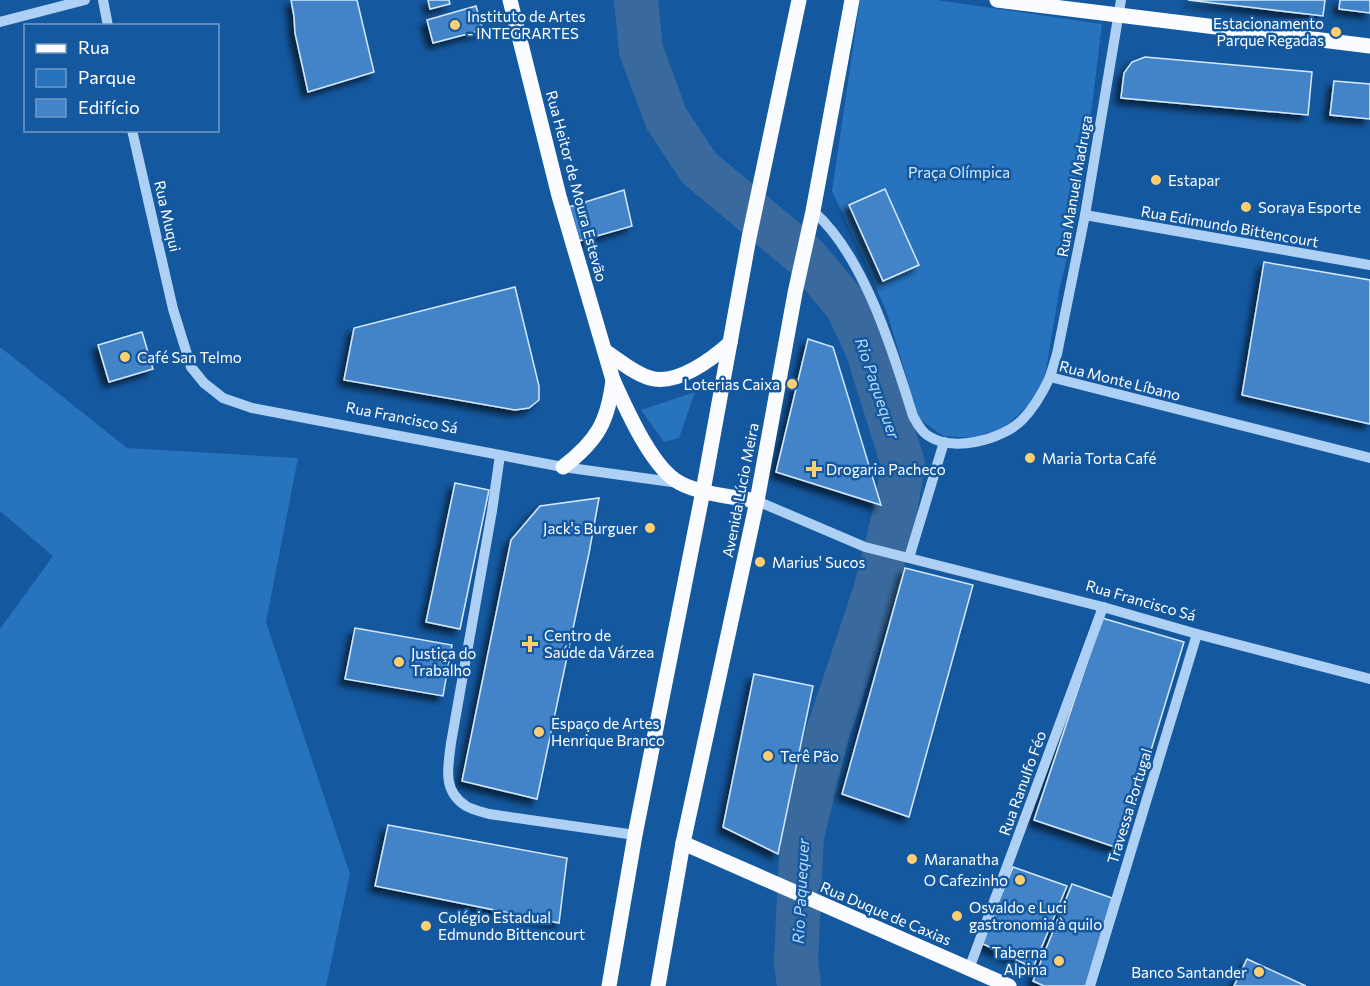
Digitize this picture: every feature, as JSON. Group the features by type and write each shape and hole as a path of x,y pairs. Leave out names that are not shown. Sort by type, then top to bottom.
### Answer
{"main road":[{"name":"Rua Heitor de Moura Estevão","path":"510,0 559,196 613,380"},
{"path":"609,986 634,835 703,491 749,238 799,0"},
{"name":"Avenida Lúcio Meira","path":"658,986 683,843 757,501 852,0"},
{"path":"997,0 1370,46"},
{"path":"605,351 644,376 653,379 668,379 696,368 717,355 730,343"},
{"path":"613,380 633,422 667,473 680,483 703,491 757,501"},
{"path":"563,467 590,443 601,426 608,410 613,380"},
{"name":"Rua Duque de Caxias","path":"683,843 1009,986"}],"street":[{"path":"0,22 85,0"},
{"path":"103,0 108,24"},
{"name":"Rua Manuel Madruga","path":"1050,377 1057,354 1085,216 1121,0"},
{"name":"Rua Muqui","path":"132,132 173,309"},
{"path":"813,211 844,247 869,294 920,429 928,436 944,442 905,557"},
{"name":"Rua Edimundo Bittencourt","path":"1085,216 1370,265"},
{"name":"Rua Francisco Sá","path":"173,309 191,367 204,383 223,398 252,408 563,467 680,483"},
{"name":"Rua Monte Líbano","path":"944,442 956,444 974,442 1000,435 1022,421 1040,399 1050,377 1370,458"},
{"path":"500,455 451,743 448,772 450,786 455,797 468,807 489,814 634,835"},
{"name":"Rua Francisco Sá","path":"757,501 865,547 1102,607 1370,679"},
{"name":"Rua Ranulfo Féo","path":"969,969 1102,607"},
{"name":"Travessa Portugal","path":"1090,986 1197,634"}],"green space":[{"name":"Praça Olímpica","path":"860,0 936,0 1102,24 1079,210 1059,291 1045,376 1033,401 1006,426 975,438 943,436 918,418 887,313 832,191"},
{"path":"0,347 127,448 298,458 266,622 350,874 326,986 0,986 0,629 53,556 0,511"},
{"path":"695,392 679,438 664,442 641,410"}],"shaded area":[{"path":"789,926 809,936 814,986 793,986"}],"building":[{"path":"291,0 357,0 374,72 308,92 295,33"},
{"path":"428,0 449,0 450,4 430,9"},
{"path":"1188,0 1325,0 1323,16"},
{"path":"1340,0 1370,0 1370,13 1339,9"},
{"name":"Instituto de Artes - INTEGRARTES","path":"476,6 483,30 433,43 427,20"},
{"path":"1145,57 1312,72 1308,115 1121,98 1124,73 1132,62"},
{"path":"1334,81 1370,84 1370,119 1330,115"},
{"path":"885,189 919,265 883,281 849,205"},
{"path":"624,190 632,226 579,241 569,207"},
{"path":"1264,262 1370,280 1370,424 1242,395"},
{"path":"515,287 539,386 539,400 529,408 515,410 344,380 354,328"},
{"name":"Café San Telmo","path":"142,332 153,369 109,382 98,345"},
{"path":"808,339 833,347 881,505 776,472"},
{"path":"455,483 489,490 460,629 426,622"},
{"name":"Centro de Saúde da Várzea","path":"599,498 537,799 462,781 511,540 540,506"},
{"path":"905,568 973,585 909,817 842,794"},
{"path":"1102,618 1184,642 1121,849 1034,820"},
{"name":"Justiça do Trabalho","path":"355,628 452,645 443,696 345,679"},
{"name":"Terê Pão","path":"754,674 813,686 778,854 723,827"},
{"path":"388,825 567,858 559,923 375,886"},
{"path":"1013,867 1067,886 1033,968 981,943"},
{"path":"1072,884 1112,898 1086,986 1044,986 1033,981"},
{"name":"Banco Santander","path":"1247,959 1306,986 1234,986"}],"waterway":[{"name":"Rio Paquequer","path":"636,0 641,50 666,118 699,168 807,258 847,306 867,349 903,464 895,512 876,588 827,735 802,836 796,961 799,986"}],"place":[{"name":"Instituto de Artes - INTEGRARTES","path":"455,25"},
{"name":"Estacionamento Parque Regadas","path":"1336,32"},
{"name":"Estapar","path":"1156,180"},
{"name":"Soraya Esporte","path":"1246,207"},
{"name":"Café San Telmo","path":"125,357"},
{"name":"Loterias Caixa","path":"792,384"},
{"name":"Maria Torta Café","path":"1030,458"},
{"name":"Drogaria Pacheco","path":"814,469"},
{"name":"Jack's Burguer","path":"650,528"},
{"name":"Marius' Sucos","path":"760,562"},
{"name":"Centro de Saúde da Várzea","path":"530,644"},
{"name":"Justiça do Trabalho","path":"399,662"},
{"name":"Espaço de Artes Henrique Branco","path":"539,732"},
{"name":"Terê Pão","path":"768,756"},
{"name":"Maranatha","path":"912,859"},
{"name":"O Cafezinho","path":"1020,880"},
{"name":"Osvaldo e Luci gastronomia à quilo","path":"957,916"},
{"name":"Colégio Estadual Edmundo Bittencourt","path":"426,926"},
{"name":"Taberna Alpina","path":"1059,961"},
{"name":"Banco Santander","path":"1259,972"}]}
